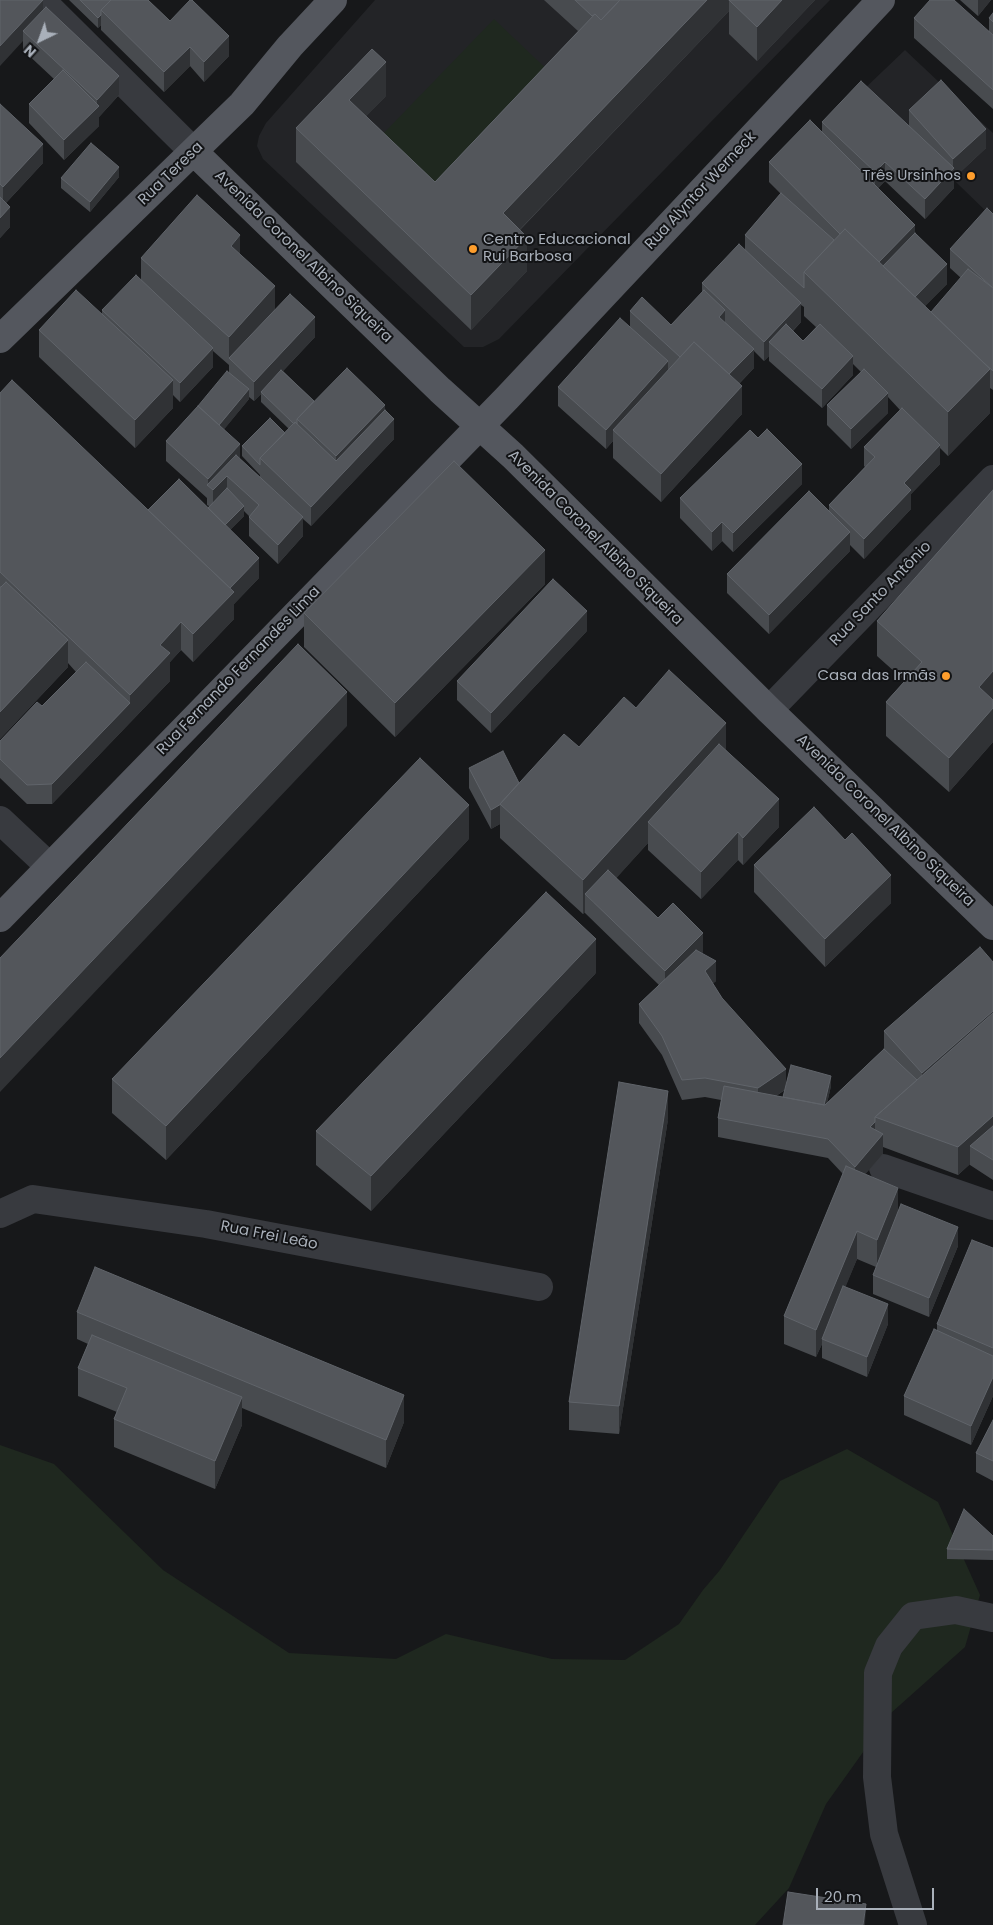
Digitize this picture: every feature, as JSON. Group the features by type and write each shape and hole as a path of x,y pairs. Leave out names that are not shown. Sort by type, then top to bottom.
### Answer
{"main road":[{"name":"Rua Teresa","path":"0,339 242,104 290,46 333,0"},
{"name":"Rua Alyntor Werneck","path":"479,425 881,0"},
{"name":"Avenida Coronel Albino Siqueira","path":"194,152 479,425 769,710 993,926"},
{"name":"Rua Fernando Fernandes Lima","path":"0,918 479,425"}],"street":[{"path":"41,0 194,152"},
{"name":"Rua Santo Antônio","path":"769,710 993,479"},
{"path":"0,820 49,866"},
{"path":"883,1168 993,1206"},
{"name":"Rua Frei Leão","path":"0,1214 33,1199 206,1224 539,1286"},
{"path":"912,1925 884,1834 877,1777 878,1673 889,1646 913,1616 956,1610 993,1618"}],"shaded area":[{"name":"Centro Educacional Rui Barbosa","path":"375,0 830,0 499,339 483,347 464,347 263,159 257,146 259,136 266,123"},
{"path":"494,19 557,79 446,196 382,135"},
{"name":"Três Ursinhos","path":"905,50 993,133 993,218 862,91"},
{"path":"0,1445 54,1464 163,1570 289,1653 396,1659 446,1634 552,1659 625,1660 679,1624 720,1570 780,1481 847,1449 938,1502 980,1595 965,1647 891,1713 826,1804 789,1888 755,1925 0,1925"}],"building":[{"path":"0,0 43,0 0,46"},
{"path":"80,0 111,0 101,10 101,15 98,18"},
{"path":"111,0 148,0 170,21 192,0 229,36 204,62 190,47 164,72 101,10"},
{"path":"575,0 620,0 601,20 595,14 592,16"},
{"path":"620,0 707,0 503,213 527,237 471,295 296,128 372,49 386,62 349,100 435,182 595,14 601,20"},
{"path":"729,0 782,0 757,27"},
{"path":"930,0 954,0 993,35 993,90 914,18"},
{"path":"46,7 119,76 97,100 23,31"},
{"path":"993,13 993,22 989,18"},
{"path":"63,70 99,106 64,140 29,104"},
{"path":"941,80 986,129 953,159 909,110"},
{"path":"861,81 954,168 925,199 885,162 875,172 822,122"},
{"path":"0,104 43,144 3,187 0,184"},
{"path":"810,120 915,225 879,262 845,229 840,234 769,162"},
{"path":"91,143 119,167 90,202 61,178"},
{"path":"781,193 834,240 804,272 804,288 745,235"},
{"path":"197,195 240,235 231,246 275,286 229,337 141,258"},
{"path":"0,197 10,207 0,218"},
{"path":"987,208 993,214 993,288 950,249"},
{"path":"845,229 990,369 948,412 804,272"},
{"path":"915,233 947,264 915,297 883,266"},
{"path":"739,244 801,303 764,342 702,283"},
{"path":"968,269 993,288 993,371 931,312"},
{"path":"136,275 213,348 180,383 102,310"},
{"path":"76,290 173,380 135,420 39,330"},
{"path":"704,290 725,310 719,317 754,349 729,374 694,342 680,357 630,311 642,297 671,325"},
{"path":"290,294 315,317 254,382 229,358"},
{"path":"620,318 668,361 606,430 558,387"},
{"path":"786,324 803,341 820,324 853,356 822,389 769,342"},
{"path":"694,342 742,386 661,474 613,430"},
{"path":"347,368 385,405 336,456 297,419"},
{"path":"864,369 888,393 851,429 827,405"},
{"path":"281,370 314,401 297,419 297,424 295,422 294,424 261,392"},
{"path":"227,371 249,389 219,425 198,406"},
{"path":"12,380 234,592 193,634 181,622 160,645 170,653 130,695 0,572 0,393"},
{"path":"198,406 240,444 208,479 166,441"},
{"path":"902,408 940,445 904,483 911,490 864,539 829,505 875,457 864,447"},
{"path":"385,410 394,419 311,507 260,458 295,422 336,461"},
{"path":"270,418 285,433 260,458 260,465 242,446"},
{"path":"767,429 802,464 733,533 722,522 712,532 680,498 750,430 758,438"},
{"path":"236,455 303,517 278,545 249,517 259,505 227,476 213,490 207,485"},
{"path":"454,461 545,550 395,703 304,613"},
{"path":"179,479 259,558 230,588 148,510"},
{"path":"227,488 244,506 225,525 208,508"},
{"name":"Casa das Irmãs","path":"993,490 993,671 979,687 993,700 993,708 949,758 886,702 922,662 877,621"},
{"path":"809,491 850,532 769,615 727,574"},
{"path":"553,579 587,611 491,713 457,681"},
{"path":"6,582 68,640 0,712 0,587"},
{"path":"298,644 347,692 0,1058 0,958"},
{"path":"86,662 130,703 52,784 27,785 0,759 0,741 37,702 42,706"},
{"path":"669,670 726,723 583,880 500,804 564,734 579,747 624,697 636,708"},
{"path":"719,744 779,799 743,838 738,832 701,872 648,822"},
{"path":"503,751 519,783 501,804 491,810 469,768"},
{"path":"420,758 469,805 166,1126 112,1079"},
{"path":"814,807 845,840 852,833 891,875 825,939 754,865"},
{"path":"608,870 658,918 673,903 703,933 665,971 585,894"},
{"path":"546,892 596,939 371,1176 316,1131"},
{"path":"980,947 993,962 993,1011 922,1073 884,1031"},
{"path":"696,950 716,961 705,971 722,998 786,1069 758,1088 705,1078 682,1080 662,1036 639,1004"},
{"path":"993,1013 993,1116 958,1147 875,1117"},
{"path":"884,1049 917,1080 875,1117 875,1122 870,1127 883,1134 855,1167 828,1139 718,1118 724,1086 825,1105"},
{"path":"791,1065 831,1076 824,1105 783,1097"},
{"path":"619,1082 668,1091 619,1406 569,1402"},
{"path":"993,1126 993,1160 970,1146"},
{"path":"846,1166 898,1188 877,1240 857,1231 816,1330 784,1316"},
{"path":"901,1204 958,1227 929,1298 873,1275"},
{"path":"972,1240 993,1248 993,1348 937,1324"},
{"path":"95,1267 404,1395 386,1440 77,1312"},
{"path":"843,1286 888,1304 867,1357 822,1339"},
{"path":"934,1329 993,1356 993,1377 971,1426 904,1396"},
{"path":"92,1335 242,1397 215,1461 114,1419 127,1388 78,1368"},
{"path":"993,1420 993,1461 976,1453"},
{"path":"964,1509 993,1536 993,1550 947,1549"},
{"path":"788,1892 866,1904 863,1925 783,1925"}],"place":[{"name":"Três Ursinhos","path":"971,176"},
{"name":"Centro Educacional Rui Barbosa","path":"473,249"},
{"name":"Casa das Irmãs","path":"946,676"}]}
